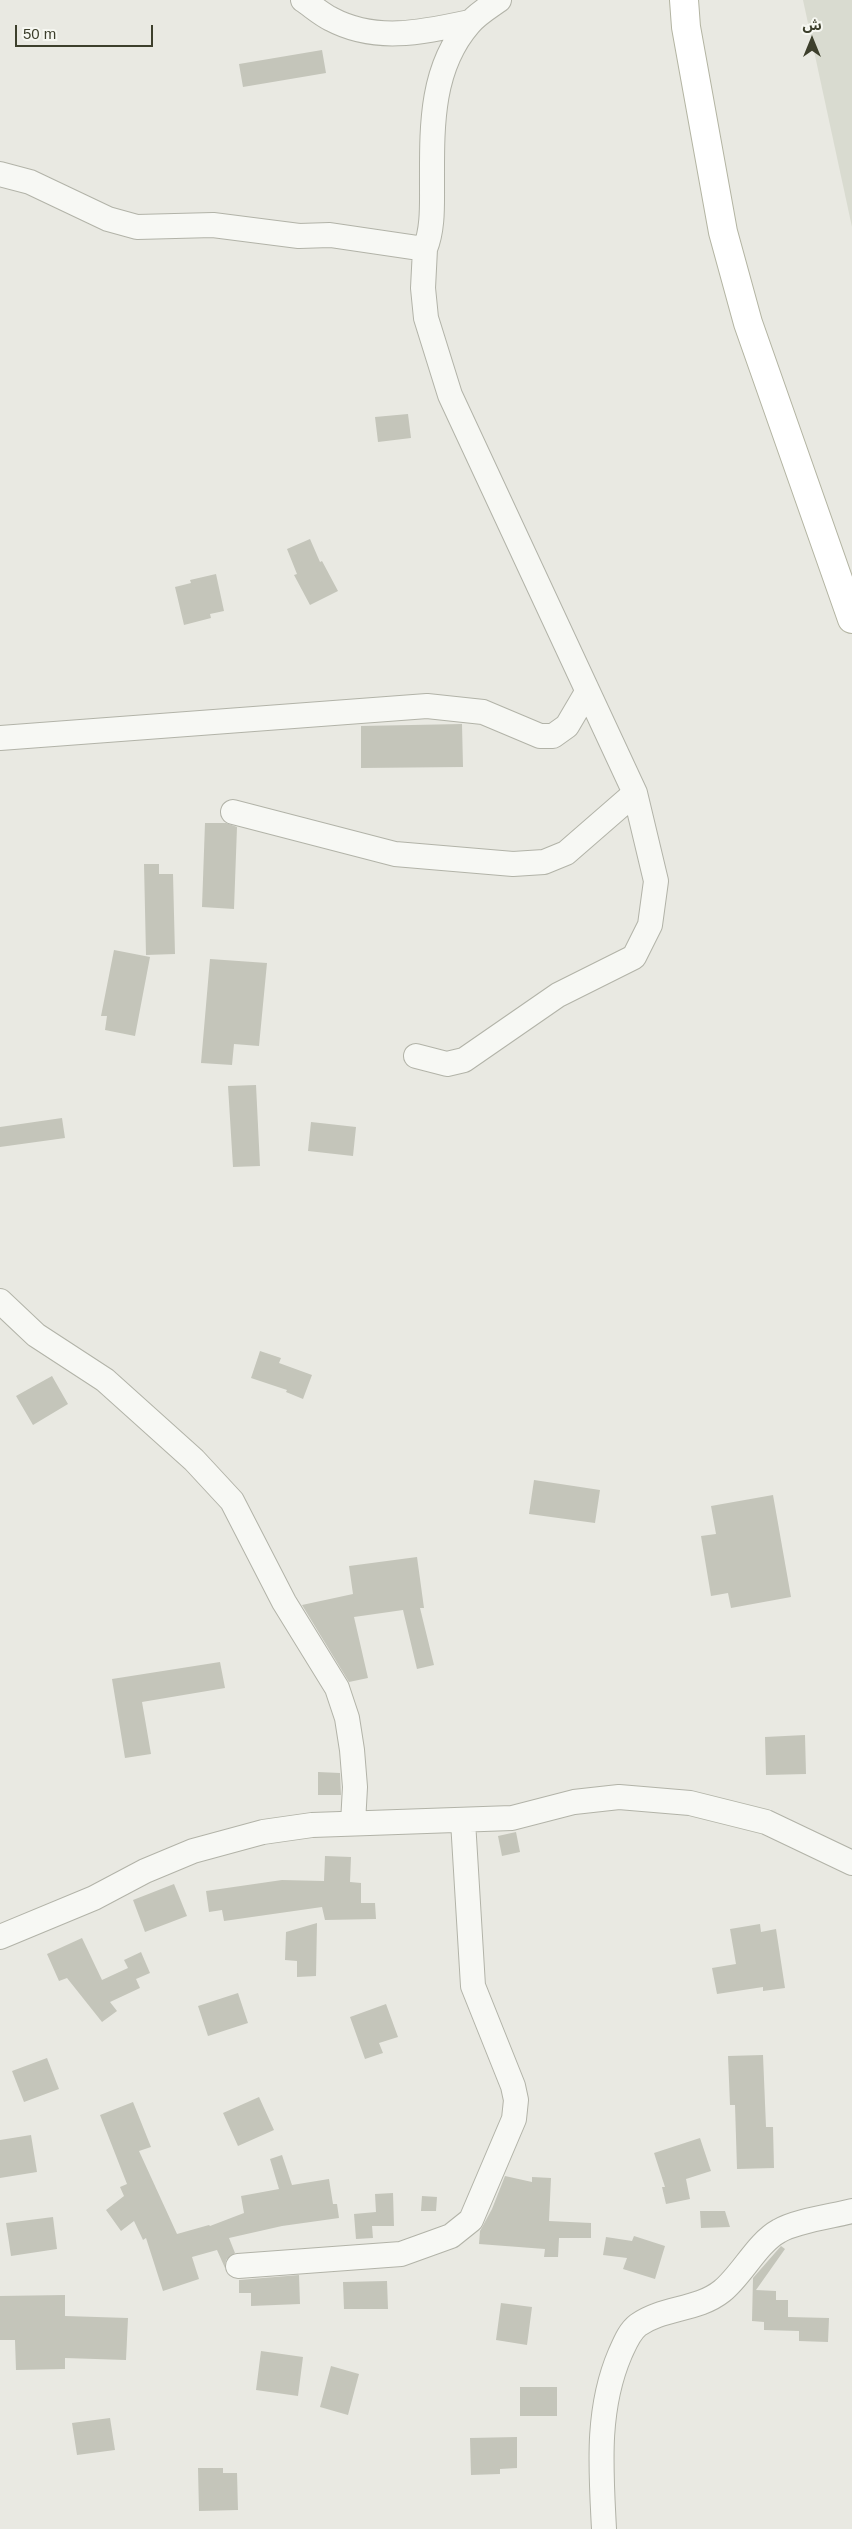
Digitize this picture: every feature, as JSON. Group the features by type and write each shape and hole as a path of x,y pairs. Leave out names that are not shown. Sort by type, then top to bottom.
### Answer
{"main road":[{"path":"684,0 686,27 723,232 748,323 852,619"}],"street":[{"path":"303,0 331,19 365,32 413,34 470,22"},
{"path":"416,1056 447,1064 464,1060 558,995 634,957 650,925 656,881 635,793 450,395 426,318 423,288 425,249 431,215 431,134 435,97 454,43 470,22 499,0"},
{"path":"0,174 30,182 108,219 137,226 213,225 299,236 330,235 425,249"},
{"path":"0,738 427,706 483,712 540,736 553,736 567,726 587,692"},
{"path":"233,812 395,854 513,864 544,862 566,853 635,793"},
{"path":"0,1301 36,1335 105,1380 194,1460 232,1501 260,1559 284,1602 337,1688 348,1718 354,1787 353,1824"},
{"path":"0,1937 94,1898 145,1871 193,1851 263,1832 312,1825 512,1818 574,1802 620,1797 690,1803 766,1822 852,1863"},
{"path":"238,2266 401,2254 451,2236 471,2220 514,2120 516,2100 513,2086 473,1986 463,1821"},
{"path":"604,2529 600,2458 603,2421 613,2372 629,2335 653,2316 698,2305 723,2290 780,2230 852,2211"}],"shaded area":[{"path":"803,0 852,0 852,227"}],"building":[{"path":"322,50 326,73 243,87 239,64"},
{"path":"408,414 411,438 378,442 375,417"},
{"path":"310,539 320,562 322,561 338,591 310,605 294,575 297,574 287,549"},
{"path":"216,574 224,611 210,614 211,618 184,625 175,587 191,583 190,580"},
{"path":"462,724 463,767 361,768 361,726"},
{"path":"205,823 226,823 237,827 234,909 202,907"},
{"path":"144,864 159,864 159,874 173,874 175,954 146,955"},
{"path":"114,950 150,957 135,1036 105,1030 107,1016 101,1016"},
{"path":"210,959 267,963 259,1046 234,1044 232,1065 201,1063"},
{"path":"256,1085 260,1166 233,1167 228,1086"},
{"path":"62,1118 65,1138 0,1147 0,1127"},
{"path":"311,1122 356,1127 353,1156 308,1151"},
{"path":"260,1351 281,1358 279,1363 312,1375 303,1399 286,1392 287,1390 251,1378"},
{"path":"52,1376 68,1404 33,1425 16,1396"},
{"path":"534,1480 600,1490 595,1523 529,1514"},
{"path":"773,1495 791,1597 731,1608 728,1593 711,1596 701,1536 716,1534 711,1506"},
{"path":"417,1557 424,1608 420,1608 434,1665 417,1669 403,1610 354,1617 368,1678 349,1682 302,1605 353,1594 349,1566"},
{"path":"220,1662 225,1688 142,1702 151,1754 125,1758 112,1679"},
{"path":"805,1735 806,1774 766,1775 765,1737"},
{"path":"318,1772 340,1773 341,1795 318,1795"},
{"path":"516,1832 520,1852 502,1856 498,1836"},
{"path":"325,1856 351,1857 350,1882 361,1883 361,1903 375,1903 376,1919 325,1920 322,1907 224,1921 222,1910 209,1912 206,1891 282,1880 324,1881"},
{"path":"174,1884 187,1916 145,1932 133,1900"},
{"path":"317,1923 316,1976 297,1977 297,1961 285,1960 286,1932"},
{"path":"760,1924 761,1932 776,1929 785,1988 763,1991 763,1987 717,1994 712,1968 736,1964 730,1929"},
{"path":"82,1938 102,1980 128,1968 124,1960 141,1952 150,1973 136,1979 140,1988 110,2002 117,2011 102,2022 67,1978 59,1981 47,1954"},
{"path":"238,1993 248,2023 208,2036 198,2006"},
{"path":"386,2004 398,2037 379,2043 383,2053 365,2059 350,2017"},
{"path":"763,2055 766,2127 773,2127 774,2168 737,2169 735,2105 730,2105 728,2056"},
{"path":"47,2058 59,2089 24,2102 12,2071"},
{"path":"259,2097 274,2130 238,2146 223,2113"},
{"path":"133,2102 151,2147 139,2151 177,2234 210,2226 244,2213 241,2196 279,2189 270,2159 282,2155 292,2185 329,2179 333,2204 337,2204 339,2218 282,2226 229,2238 235,2253 226,2260 225,2268 217,2250 192,2257 199,2279 163,2291 146,2238 143,2240 134,2221 121,2231 106,2210 124,2196 120,2187 127,2184 100,2115"},
{"path":"31,2135 37,2172 0,2178 0,2140"},
{"path":"700,2138 711,2171 686,2179 690,2199 666,2204 662,2187 665,2187 654,2153"},
{"path":"505,2176 532,2182 532,2177 551,2178 549,2221 591,2223 591,2238 559,2238 558,2257 544,2257 545,2249 479,2244 480,2231 492,2209"},
{"path":"393,2193 394,2226 372,2226 373,2238 356,2239 354,2214 376,2212 375,2194"},
{"path":"422,2196 437,2197 436,2211 421,2211"},
{"path":"700,2211 725,2211 730,2227 701,2228"},
{"path":"53,2217 57,2249 11,2256 6,2223"},
{"path":"634,2236 665,2246 655,2279 623,2269 627,2258 603,2255 606,2237 632,2241"},
{"path":"781,2246 785,2249 756,2290 776,2291 776,2300 788,2300 788,2317 829,2318 828,2342 799,2341 799,2331 764,2330 764,2322 752,2321 753,2278"},
{"path":"299,2275 300,2304 251,2306 251,2293 239,2293 239,2280"},
{"path":"387,2281 388,2309 344,2309 343,2282"},
{"path":"65,2295 65,2316 128,2318 126,2360 65,2358 65,2369 16,2370 15,2340 0,2340 0,2296"},
{"path":"501,2303 532,2307 527,2345 496,2340"},
{"path":"261,2351 303,2357 298,2396 256,2390"},
{"path":"331,2366 359,2374 348,2415 320,2407"},
{"path":"520,2387 557,2387 557,2416 520,2416"},
{"path":"110,2418 115,2450 77,2455 72,2423"},
{"path":"517,2437 517,2468 500,2469 500,2474 471,2475 470,2438"},
{"path":"198,2468 223,2468 223,2473 237,2473 238,2510 199,2511"}]}
